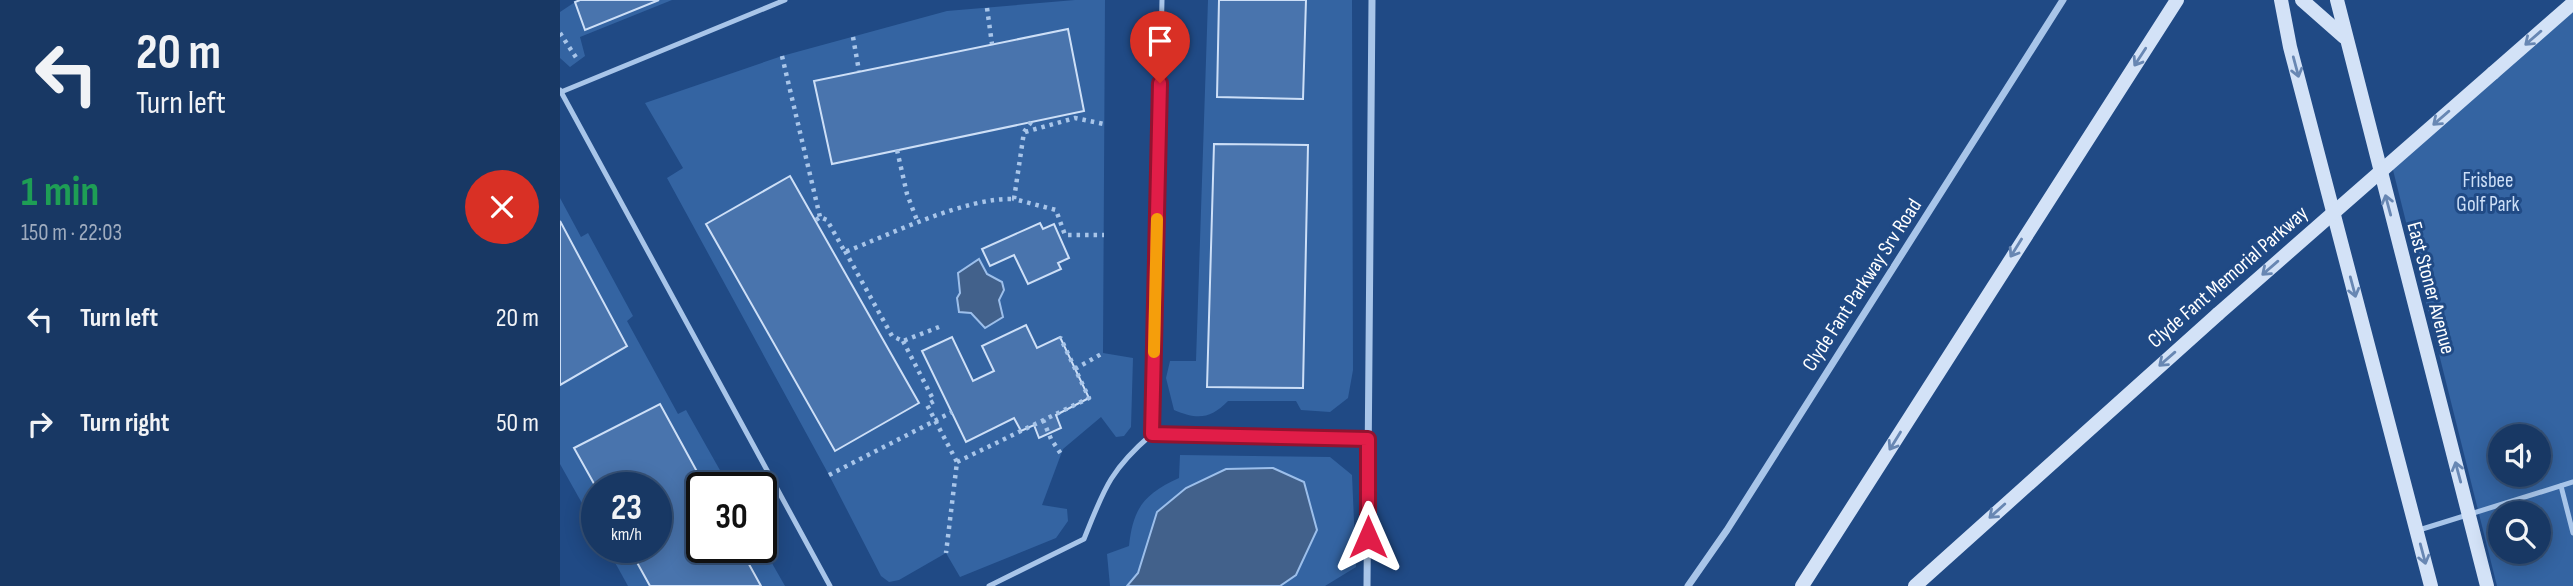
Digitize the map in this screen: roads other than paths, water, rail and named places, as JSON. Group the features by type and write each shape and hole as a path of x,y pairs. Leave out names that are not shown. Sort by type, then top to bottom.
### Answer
{"main road":[{"path":"1802,586 2177,0"},
{"path":"2281,0 2290,47 2431,586"},
{"path":"2302,0 2344,37"},
{"name":"East Stoner Avenue","path":"2337,0 2344,37 2487,586"},
{"name":"Clyde Fant Memorial Parkway","path":"1915,586 2218,314 2573,3"}],"street":[{"path":"1367,586 1372,0"},
{"name":"Clyde Fant Parkway Srv Road","path":"1688,586 1727,530 2063,0"}],"lane":[{"path":"785,0 560,91 830,586"},
{"path":"1152,434 1162,0"},
{"path":"989,586 1084,539 1101,494 1120,461 1152,434 1368,439"},
{"path":"2416,530 2573,482"},
{"path":"2561,486 2573,533"}],"park label":[{"name":"Frisbee Golf Park","path":"2488,192"}]}
